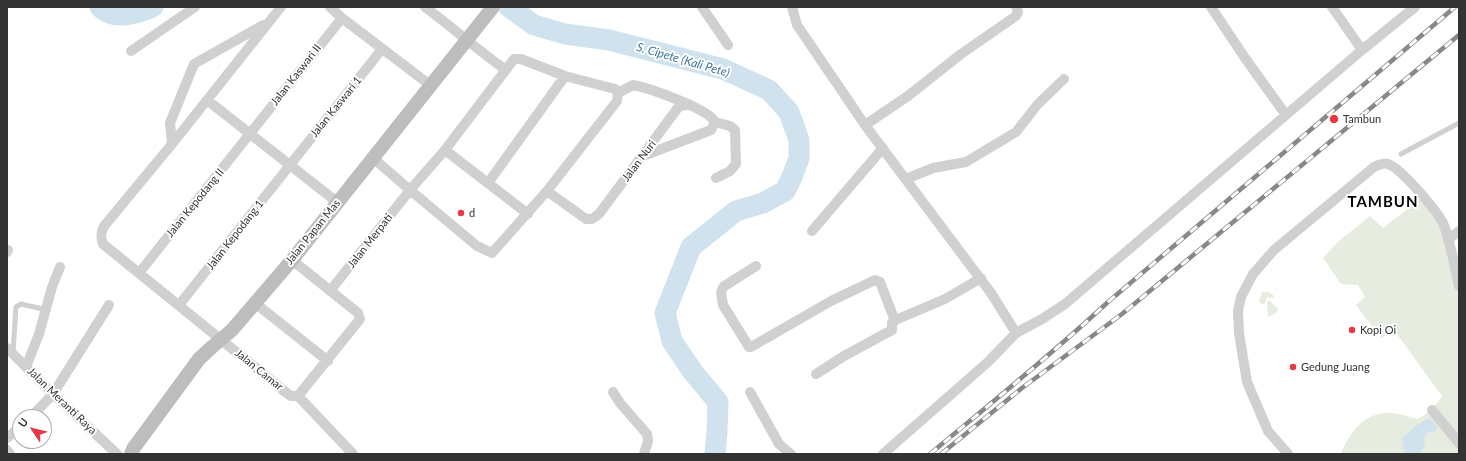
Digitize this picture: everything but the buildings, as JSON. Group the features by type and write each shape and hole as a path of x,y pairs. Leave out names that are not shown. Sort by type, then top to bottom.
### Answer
{"street":[{"path":"131,51 195,7"},
{"name":"Jalan Camar","path":"281,7 208,100 101,231 100,239 102,244 139,272 288,394 291,396 298,396"},
{"path":"330,7 342,18 430,85"},
{"path":"425,7 506,70"},
{"path":"702,7 728,45"},
{"path":"792,7 797,25 865,125 981,278 1016,333"},
{"path":"1211,7 1286,115"},
{"path":"1332,7 1362,50"},
{"path":"883,454 988,362 1016,333 1065,304 1362,50 1415,7"},
{"path":"865,125 908,96 961,54 1016,16 1018,8"},
{"name":"Jalan Papan Mas","path":"131,454 133,449 199,359 232,330 292,260 491,10"},
{"name":"Jalan Kaswari II","path":"250,133 342,18"},
{"path":"172,144 170,123 194,64 268,22"},
{"name":"Jalan Kaswari 1","path":"290,165 382,49"},
{"name":"Jalan Merpati","path":"330,291 410,190 445,150 512,60 517,58 565,76"},
{"path":"488,183 565,76 615,89 618,93"},
{"path":"906,179 933,168 966,162 1016,132 1033,110 1064,79"},
{"path":"618,93 633,85 657,91 713,117 716,122 730,126 735,130 737,161 732,169 716,178"},
{"path":"373,158 477,246 489,253 493,253 547,191 617,101 618,93"},
{"path":"208,100 337,202"},
{"name":"Jalan Nuri","path":"547,191 586,219 592,219 599,214 677,109 680,106 686,105"},
{"path":"643,156 711,130 716,122"},
{"name":"Jalan Kepodang II","path":"139,272 250,133"},
{"path":"812,231 883,148"},
{"path":"445,150 528,214"},
{"path":"1288,454 1268,431 1247,382 1239,332 1238,311 1241,297 1253,274 1274,250 1359,178 1382,163 1389,164 1399,171 1430,204 1442,223 1448,240 1459,286"},
{"name":"Jalan Kepodang 1","path":"179,305 290,165"},
{"path":"1448,240 1459,231"},
{"path":"292,260 358,313 360,319 328,361 298,396 353,454"},
{"path":"756,266 723,287 721,291 723,304 750,347 831,301 875,280 880,282 895,321"},
{"path":"26,367 39,334 47,310 52,287 60,267"},
{"path":"816,374 844,356 892,330 892,323 895,321 945,299 981,278"},
{"path":"255,303 328,361"},
{"path":"39,409 53,394 108,305"},
{"name":"Jalan Meranti Raya","path":"10,350 53,394 117,454"},
{"path":"613,392 620,403 648,434 648,441 644,454"},
{"path":"750,392 779,444 791,454"},
{"path":"1432,410 1459,443"},
{"path":"7,450 10,454"}],"lane":[{"path":"1401,154 1459,123"},
{"path":"10,350 15,309 17,305 21,304 47,310"}],"shaded area":[{"path":"1423,197 1442,223 1459,287 1459,454 1341,454 1349,438 1365,420 1373,416 1390,413 1418,419 1432,410 1442,396 1394,330 1381,338 1356,305 1365,297 1358,285 1341,284 1323,258 1339,241 1370,216 1383,228"},
{"path":"1262,292 1269,292 1274,296 1273,298 1267,297 1265,303 1262,304 1259,302"},
{"path":"1269,300 1278,309 1277,312 1268,317 1267,302"}],"water":[{"path":"1427,419 1432,420 1437,427 1436,431 1428,432 1424,437 1425,444 1420,454 1405,454 1402,438"}],"waterway":[{"name":"S. Cipete (Kali Pete)","path":"100,7 112,14 119,15 133,14 153,7"},
{"name":"S. Cipete (Kali Pete)","path":"509,7 534,25 565,34 609,40 723,69 769,90 789,112 799,140 799,158 785,191 763,203 736,211 691,247 665,313 672,341 693,372 718,402 715,454"}],"railway":[{"path":"930,454 1455,7"},
{"path":"941,454 1022,388 1122,314 1459,35"}],"place":[{"name":"Tambun","path":"1334,119"},
{"name":"d","path":"461,213"},
{"name":"Kopi Oi","path":"1352,330"},
{"name":"Gedung Juang","path":"1293,367"}],"district":[{"name":"TAMBUN","path":"1383,202"}]}
